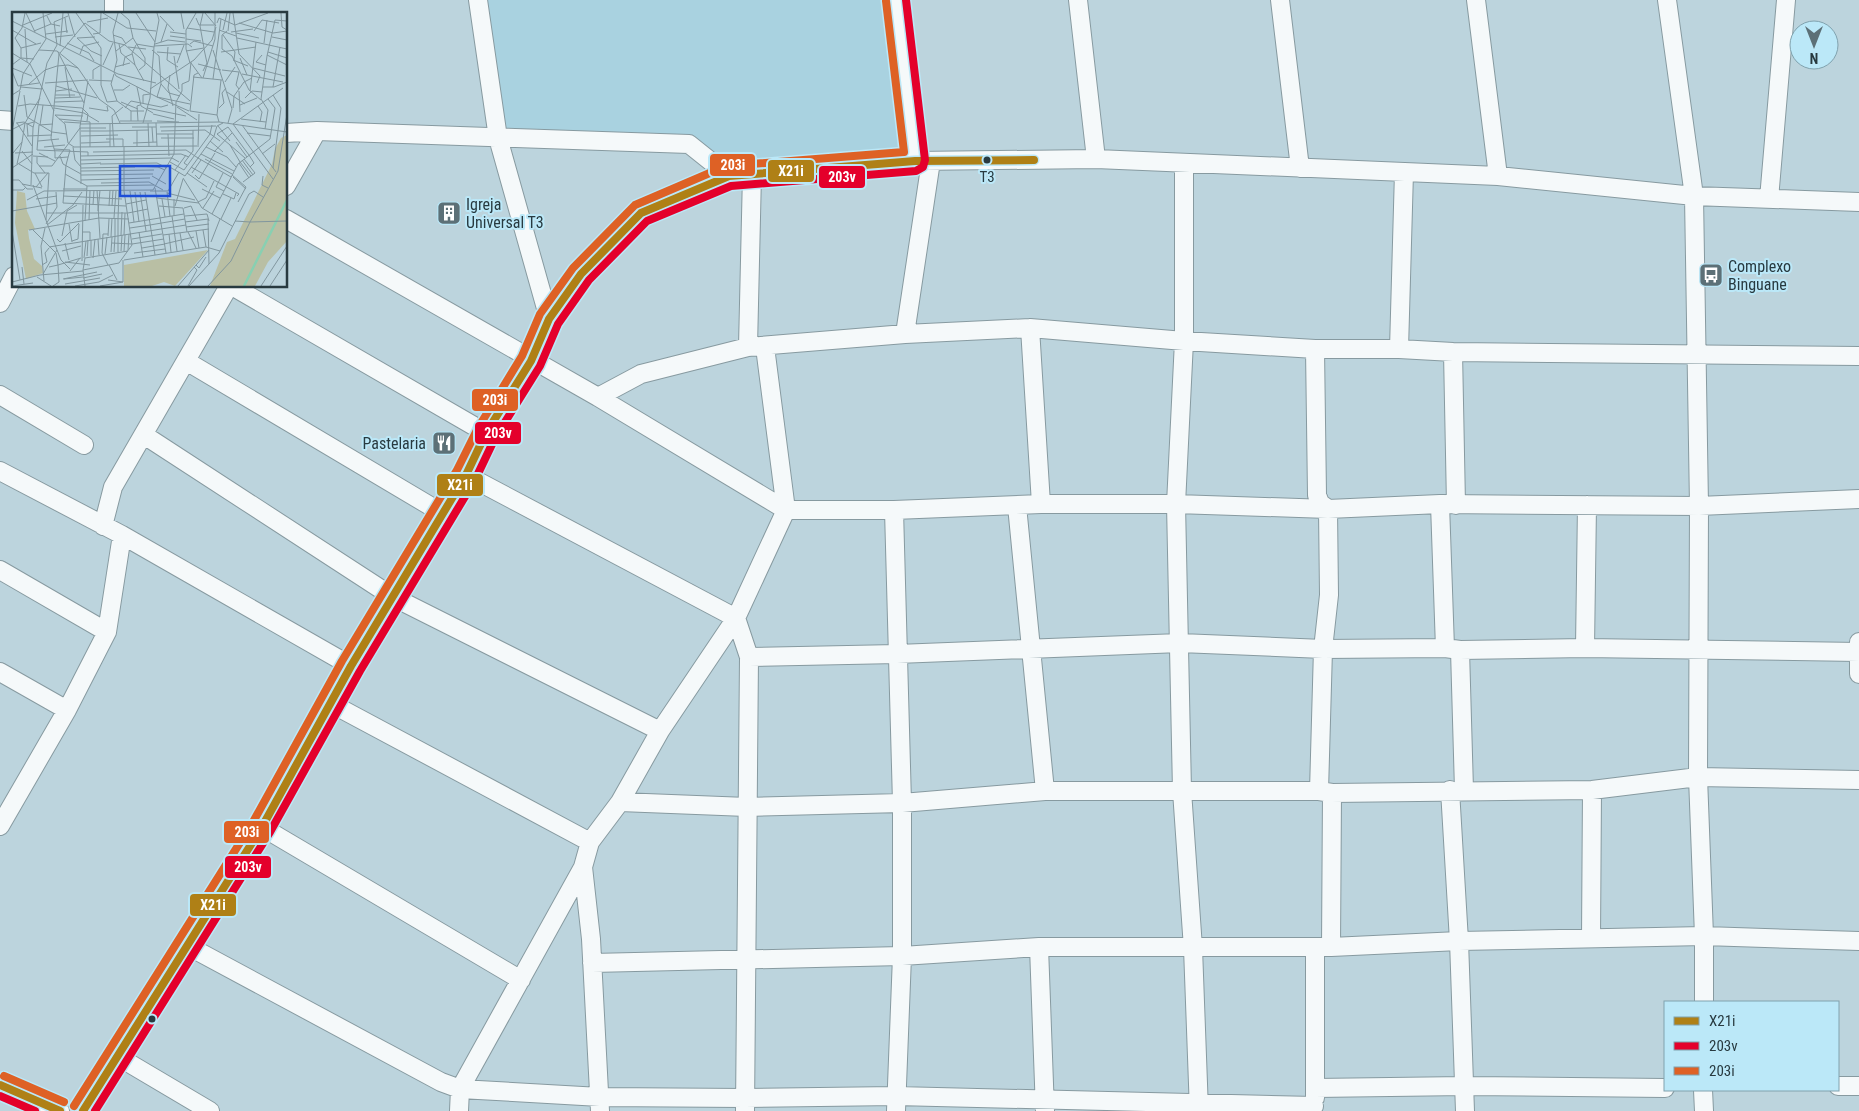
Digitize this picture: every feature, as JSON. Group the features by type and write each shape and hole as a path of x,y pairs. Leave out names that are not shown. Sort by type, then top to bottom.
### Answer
{"street":[{"path":"478,0 498,138 549,319"},
{"path":"896,0 923,161 905,334"},
{"path":"1078,0 1096,159"},
{"path":"1280,0 1300,168"},
{"path":"1476,0 1498,176"},
{"path":"1667,0 1694,196 1699,506 1698,777 1704,936 1704,1001"},
{"path":"1769,200 1786,0"},
{"path":"288,183 317,132"},
{"path":"288,133 317,132 689,144 729,176"},
{"path":"83,1111 262,827 352,666 466,475 486,433 532,360 549,319 581,274 641,213 729,176 923,161 1096,159 1498,176 1694,196 1859,202"},
{"path":"1184,163 1184,341 1176,504 1182,790 1193,948 1199,1107"},
{"path":"1399,349 1404,172"},
{"path":"459,1111 460,1089 584,867 590,842 620,802 660,730 736,618 786,510 756,347 752,174"},
{"path":"288,220 598,397 786,510 894,510 1040,504 1176,504 1328,509 1448,505 1699,506 1859,499"},
{"path":"0,303 12,280"},
{"path":"103,526 113,487 229,288"},
{"path":"233,288 486,433"},
{"path":"1030,328 1040,504"},
{"path":"598,397 641,374 756,347 905,334 1030,328 1184,341 1315,349 1859,356"},
{"path":"1315,349 1316,495 1320,503 1328,509"},
{"path":"1452,352 1448,505 1465,1111"},
{"path":"186,361 442,513"},
{"path":"0,395 84,445"},
{"path":"144,435 394,598 660,730"},
{"path":"0,471 122,535 352,666"},
{"path":"466,475 736,618 749,658 746,807 745,1104"},
{"path":"1585,648 1587,505"},
{"path":"1017,506 1045,790"},
{"path":"188,946 441,1082 460,1089 600,1104 896,1103 1315,1108 1323,947 1325,792 1323,649 1329,595 1328,509"},
{"path":"894,510 902,803 902,956 896,1103"},
{"path":"0,826 67,710 107,632 122,535"},
{"path":"0,570 107,632"},
{"path":"749,658 1180,643 1323,649 1859,649 1859,674"},
{"path":"0,672 67,710"},
{"path":"332,704 590,842"},
{"path":"620,802 746,807 902,803 1045,790 1325,792 1592,790 1698,777 1859,780"},
{"path":"1591,938 1592,790"},
{"path":"262,827 521,980"},
{"path":"584,867 592,963 600,1104"},
{"path":"592,963 874,955 902,956 1039,947 1323,947 1459,941 1704,936 1859,941"},
{"path":"1039,947 1045,1105"},
{"path":"117,1056 210,1111"},
{"path":"0,1085 60,1111"},
{"path":"1315,1088 1465,1086 1664,1088"},
{"path":"1839,1086 1859,1086"},
{"path":"1703,1091 1704,1111"}],"shaded area":[{"path":"478,0 896,0 915,161 729,176 689,144 498,138"}],"transit line":[{"name":"203v","path":"95,1111 270,832 360,671 475,480 495,438 540,366 558,324 589,280 647,221 731,186 916,171 923,167 925,160 906,0"},
{"name":"203i","path":"74,1106 253,822 342,661 457,470 478,428 522,356 540,314 573,268 635,205 726,166 904,152 886,1"},
{"name":"X21i","path":"83,1111 262,827 351,666 466,475 486,433 531,361 549,319 581,274 641,213 729,176 915,161 1034,160"},
{"name":"203i","path":"4,1076 64,1102"},
{"name":"X21i","path":"0,1085 60,1111"},
{"name":"203v","path":"0,1096 35,1111"}],"place":[{"name":"T3","path":"987,160"},
{"name":"Igreja Universal T3","path":"449,213"},
{"name":"Complexo Binguane","path":"1711,275"},
{"name":"Pastelaria","path":"444,443"}]}
